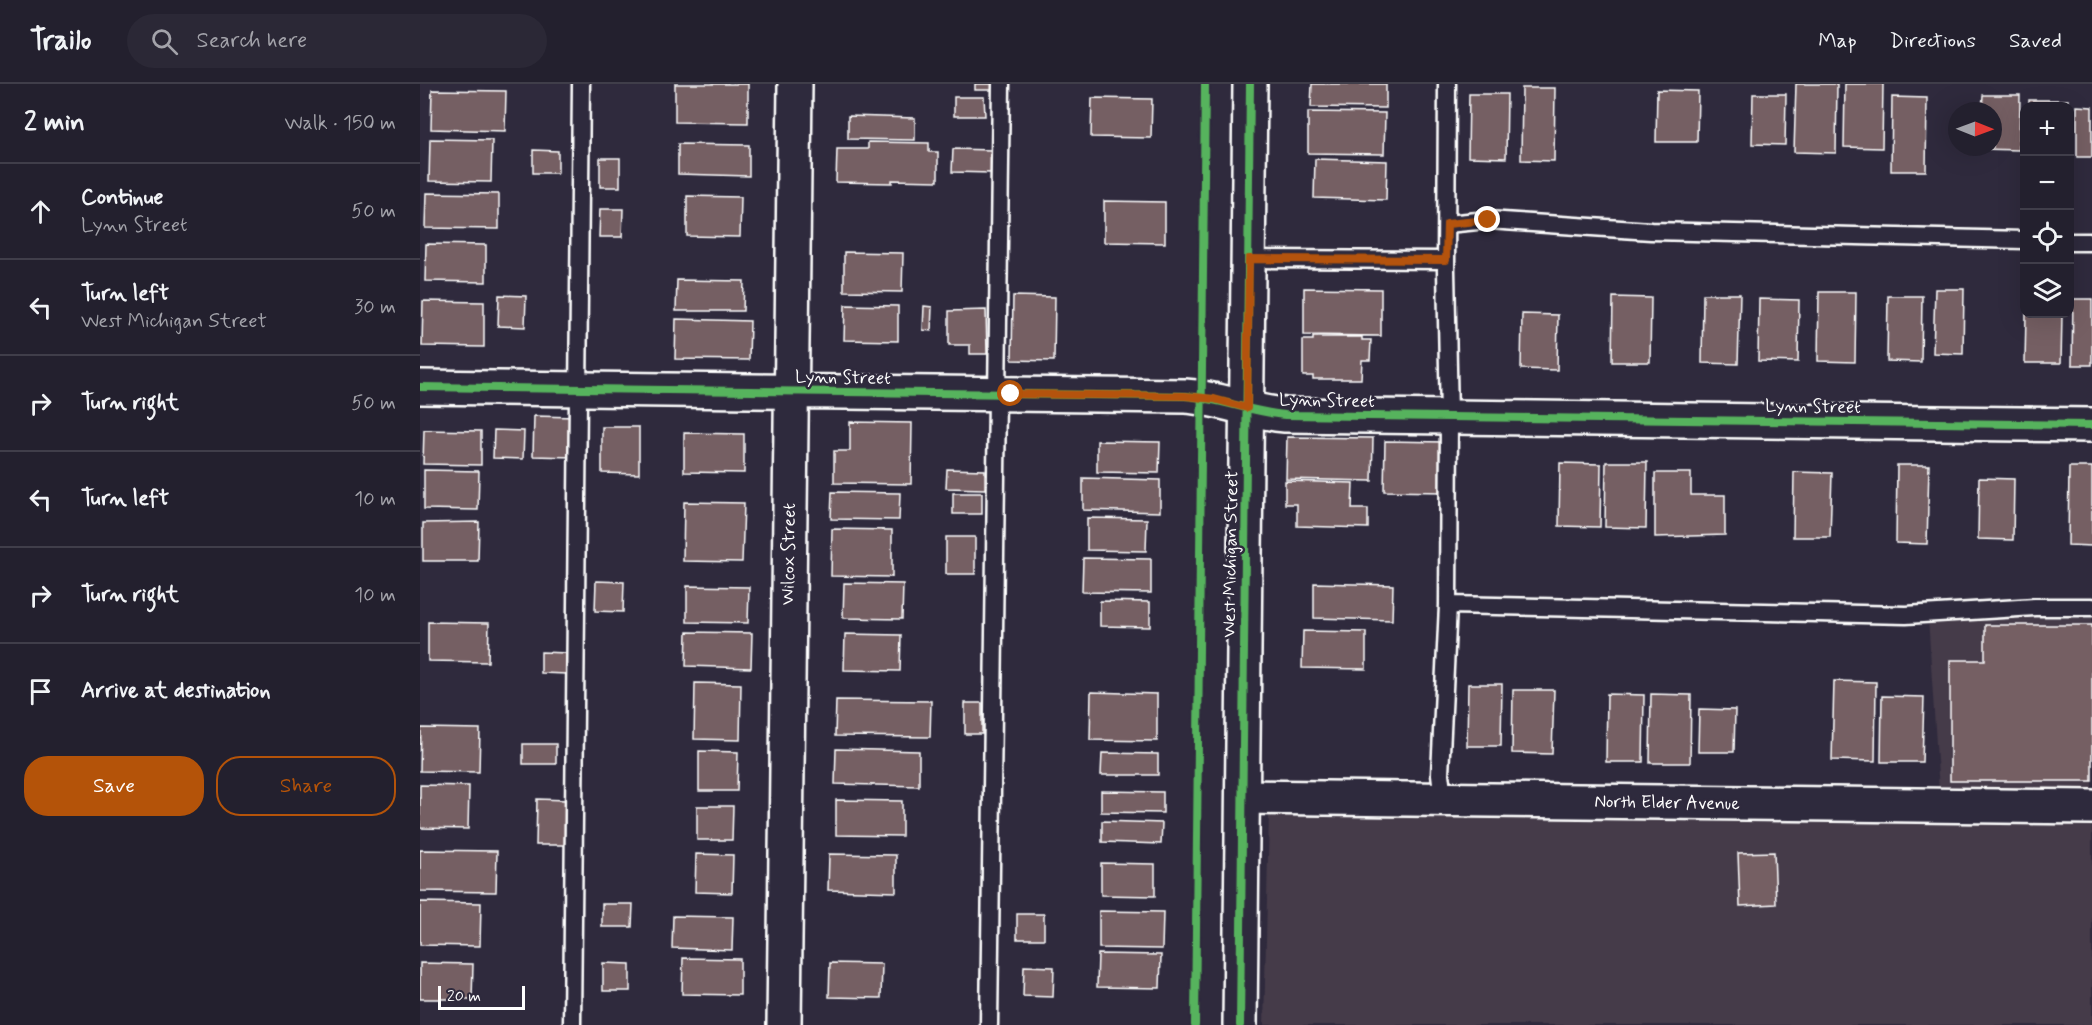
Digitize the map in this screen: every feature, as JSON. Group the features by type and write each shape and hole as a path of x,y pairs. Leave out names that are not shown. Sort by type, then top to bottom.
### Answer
{"street":[{"name":"Wilcox Street","path":"784,1025 795,84"},
{"name":"West Michigan Street","path":"1240,1025 1250,84"},
{"name":"Lynn Street","path":"420,387 1193,397 1214,399 1261,413 1285,415 2092,425"},
{"name":"North Elder Avenue","path":"1242,796 2092,807"}],"lane":[{"path":"572,1025 580,84"},
{"path":"990,1025 1001,84"},
{"path":"1443,799 1440,774 1448,604 1447,84"},
{"path":"1447,224 1488,220 1651,231 2020,240"},
{"path":"2074,242 2092,242"},
{"path":"1249,259 1446,260"},
{"path":"1448,604 1906,615 2035,607 2092,607"}],"shaded area":[{"path":"1928,617 2092,618 2092,1025 1264,1025 1269,813 1939,792"}],"building":[{"path":"675,84 748,84 748,123 675,122"},
{"path":"975,84 999,84 999,90 975,90"},
{"path":"1312,84 1386,84 1386,108 1311,107"},
{"path":"1796,84 1837,84 1836,153 1794,152"},
{"path":"1845,84 1883,84 1882,148 1844,147"},
{"path":"1522,88 1555,88 1554,161 1521,160"},
{"path":"432,90 506,91 505,131 431,129"},
{"path":"1657,90 1698,91 1697,142 1656,142"},
{"path":"1469,94 1507,94 1506,158 1468,157"},
{"path":"1753,94 1786,94 1785,145 1752,144"},
{"path":"1983,95 2020,95 2019,150 2002,150 2002,102 1983,102"},
{"path":"954,97 984,97 985,116 954,116"},
{"path":"1892,97 1927,98 1926,171 1891,171"},
{"path":"1092,98 1152,99 1151,138 1091,137"},
{"path":"2029,100 2068,100 2068,102 2029,102"},
{"path":"2077,106 2092,107 2092,157 2077,157"},
{"path":"1308,112 1385,113 1384,154 1308,153"},
{"path":"848,116 915,118 915,140 848,139"},
{"path":"430,139 492,140 491,182 429,181"},
{"path":"868,142 929,143 929,152 938,152 938,181 836,182 837,149 868,149"},
{"path":"678,144 749,145 749,176 678,174"},
{"path":"953,149 992,150 991,173 952,172"},
{"path":"533,150 558,151 558,173 533,173"},
{"path":"600,158 620,158 620,187 600,187"},
{"path":"1315,159 1387,161 1386,200 1314,198"},
{"path":"426,193 499,194 499,229 425,228"},
{"path":"687,196 741,197 740,237 687,236"},
{"path":"1104,201 1165,202 1165,243 1104,242"},
{"path":"600,209 623,209 622,237 599,237"},
{"path":"426,244 486,245 486,282 425,281"},
{"path":"844,252 903,253 902,292 844,291"},
{"path":"677,280 744,281 743,311 676,311"},
{"path":"1304,288 1381,289 1381,336 1304,335"},
{"path":"1935,289 1964,289 1963,354 1933,353"},
{"path":"1819,292 1856,292 1855,362 1818,361"},
{"path":"1703,294 1740,294 1738,364 1702,363"},
{"path":"499,295 526,296 525,327 498,326"},
{"path":"1013,296 1055,297 1054,361 1012,360"},
{"path":"1888,296 1922,296 1921,362 1887,361"},
{"path":"1613,297 1651,298 1650,362 1612,362"},
{"path":"1759,299 1799,300 1798,362 1758,361"},
{"path":"2074,299 2092,299 2092,365 2072,365"},
{"path":"423,301 484,302 484,347 422,346"},
{"path":"845,305 898,306 898,341 844,340"},
{"path":"924,306 932,307 931,331 923,330"},
{"path":"986,310 987,354 970,354 970,345 949,345 949,311"},
{"path":"1522,314 1558,315 1557,370 1521,369"},
{"path":"2026,318 2062,318 2061,363 2025,363"},
{"path":"676,319 750,321 749,360 675,359"},
{"path":"1313,337 1362,337 1362,340 1371,340 1370,360 1362,360 1361,379 1313,379 1313,376 1303,376 1303,340 1313,340"},
{"path":"534,416 575,417 574,457 533,456"},
{"path":"850,422 912,423 911,484 834,483 834,451 850,451"},
{"path":"602,427 639,427 639,474 602,473"},
{"path":"424,430 481,431 481,465 423,464"},
{"path":"494,430 524,431 523,459 493,458"},
{"path":"684,433 744,434 744,473 684,472"},
{"path":"1287,437 1373,438 1372,481 1286,479"},
{"path":"1097,441 1160,442 1159,473 1097,472"},
{"path":"1385,441 1444,442 1443,492 1384,491"},
{"path":"1606,462 1647,462 1646,528 1605,527"},
{"path":"1560,463 1601,464 1600,527 1559,526"},
{"path":"1897,465 1929,465 1927,544 1896,543"},
{"path":"2069,467 2092,467 2092,546 2068,545"},
{"path":"947,469 985,470 985,489 946,488"},
{"path":"424,470 479,471 478,510 424,509"},
{"path":"1794,472 1832,473 1830,537 1793,537"},
{"path":"1655,473 1691,473 1691,495 1725,495 1725,535 1655,537"},
{"path":"1083,478 1160,480 1160,512 1083,510"},
{"path":"1979,478 2014,479 2013,540 1978,539"},
{"path":"1285,481 1353,483 1352,509 1368,509 1368,528 1297,526 1297,504 1285,504"},
{"path":"832,492 900,493 899,520 831,519"},
{"path":"953,493 982,493 982,514 953,514"},
{"path":"684,502 744,503 742,562 683,561"},
{"path":"1087,518 1147,519 1146,551 1087,550"},
{"path":"479,522 478,561 423,561 423,523"},
{"path":"832,529 892,530 892,577 831,576"},
{"path":"946,537 975,537 975,574 946,574"},
{"path":"1083,558 1151,559 1151,593 1082,592"},
{"path":"596,581 624,582 623,612 595,611"},
{"path":"844,583 903,584 902,619 843,618"},
{"path":"1314,583 1393,585 1392,620 1314,618"},
{"path":"687,586 749,587 748,623 687,622"},
{"path":"1100,601 1150,602 1150,627 1100,626"},
{"path":"428,622 489,623 488,662 428,661"},
{"path":"1985,625 2092,625 2092,781 1950,781 1950,660 1985,660"},
{"path":"1303,631 1366,632 1366,669 1302,668"},
{"path":"687,632 752,633 751,668 686,666"},
{"path":"845,634 901,635 900,671 844,670"},
{"path":"541,652 567,653 567,674 541,673"},
{"path":"1834,681 1876,682 1875,761 1832,760"},
{"path":"695,683 741,684 740,740 694,739"},
{"path":"1468,684 1502,684 1501,746 1467,746"},
{"path":"1513,690 1554,690 1552,754 1512,753"},
{"path":"1091,692 1157,694 1157,741 1090,740"},
{"path":"1607,694 1644,695 1643,762 1606,762"},
{"path":"1651,694 1691,695 1690,763 1650,763"},
{"path":"1882,696 1924,697 1922,762 1881,762"},
{"path":"836,700 931,701 930,737 835,736"},
{"path":"965,703 982,703 982,734 965,734"},
{"path":"1699,709 1735,710 1734,752 1698,752"},
{"path":"421,728 480,729 479,772 420,771"},
{"path":"523,744 556,744 556,764 523,764"},
{"path":"836,749 919,751 919,786 835,784"},
{"path":"699,751 738,752 737,791 699,791"},
{"path":"1102,753 1158,754 1158,775 1101,775"},
{"path":"420,785 469,786 468,829 420,828"},
{"path":"1101,791 1163,792 1163,813 1101,812"},
{"path":"537,799 566,800 565,845 536,845"},
{"path":"836,800 902,801 902,836 836,835"},
{"path":"697,806 733,806 732,840 697,840"},
{"path":"1102,821 1162,823 1161,844 1102,842"},
{"path":"420,850 497,851 496,892 420,891"},
{"path":"1774,852 1776,904 1740,906 1738,853"},
{"path":"696,854 733,855 732,893 695,892"},
{"path":"829,854 896,855 896,892 828,890"},
{"path":"1101,863 1155,864 1155,896 1101,895"},
{"path":"420,902 481,903 480,946 420,945"},
{"path":"602,904 633,904 632,927 602,927"},
{"path":"1099,911 1163,912 1162,949 1099,948"},
{"path":"1017,914 1044,914 1044,939 1017,939"},
{"path":"673,916 733,917 732,950 672,948"},
{"path":"1098,954 1161,955 1160,988 1097,987"},
{"path":"683,958 740,959 740,995 682,994"},
{"path":"420,963 473,964 472,999 420,999"},
{"path":"603,963 630,964 630,991 603,991"},
{"path":"830,963 882,964 881,998 829,997"},
{"path":"1024,966 1054,967 1053,997 1023,996"}],"cycle path":[{"path":"1195,1025 1205,84"},
{"path":"1240,1025 1250,84"},
{"path":"420,387 1185,396 1285,415 2092,425"}],"route":[{"path":"1011,394 1202,397 1247,408 1249,259 1446,260 1447,224 1488,220"}]}
